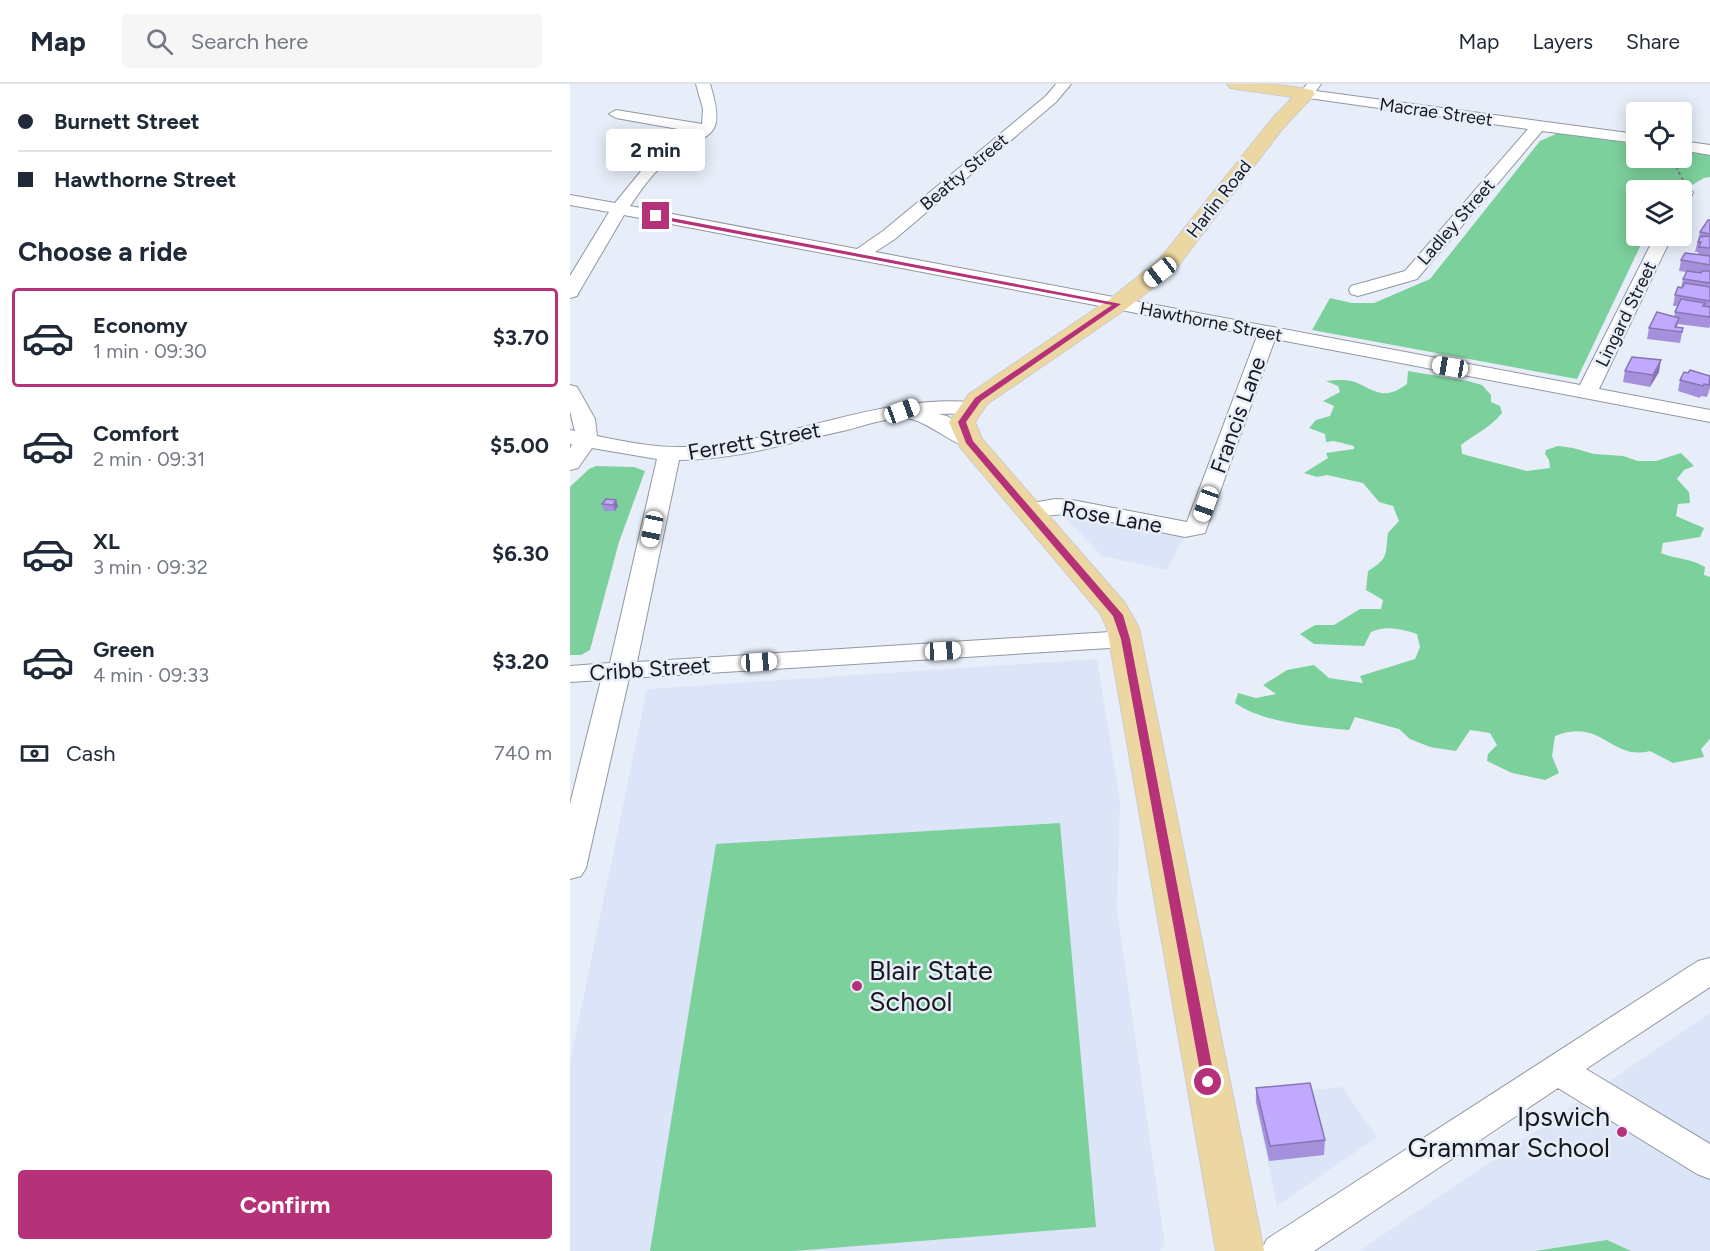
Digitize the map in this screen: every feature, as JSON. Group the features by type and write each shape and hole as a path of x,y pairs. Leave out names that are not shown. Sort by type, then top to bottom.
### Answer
{"main road":[{"name":"Macrae Street","path":"1236,84 1264,88 1310,89"},
{"path":"1264,88 1289,99 1277,124"},
{"name":"Harlin Road","path":"970,425 978,399 1118,304 1174,258 1277,124 1310,89"},
{"path":"970,425 1029,510 1114,610 1125,639 1240,1251"}],"street":[{"path":"570,292 618,209 658,161 705,129 711,117 703,84"},
{"name":"Beatty Street","path":"860,255 898,228 1051,99 1064,84"},
{"name":"Macrae Street","path":"1310,89 1538,127 1626,139"},
{"path":"616,114 705,129"},
{"name":"Ladley Street","path":"1358,290 1411,275 1538,127"},
{"name":"Hawthorne Street","path":"570,200 1710,416"},
{"name":"Lingard Street","path":"1587,393 1659,246"},
{"name":"Francis Lane","path":"1194,530 1198,526 1268,332"},
{"path":"902,411 932,400 996,388"},
{"path":"570,391 584,418 578,439 579,454 570,463"},
{"name":"Ferrett Street","path":"578,439 642,453 669,455 725,450 902,411 939,406 970,425"},
{"name":"Ferrett Street","path":"902,411 923,414 939,421 970,425"},
{"path":"570,868 612,687 623,663 669,455"},
{"name":"Rose Lane","path":"1029,510 1064,506 1194,530"},
{"name":"Cribb Street","path":"570,674 1125,639"},
{"path":"1281,1251 1710,970"},
{"path":"1558,1070 1710,1163"}],"path":[{"path":"1682,180 1682,175 1677,169 1687,155 1704,149"}],"shaded area":[{"path":"1073,511 1185,536 1167,570 1102,556 1062,514"},
{"name":"Blair State School","path":"1097,659 1120,801 1117,910 1165,1245 1160,1251 570,1251 570,1063 647,689"},
{"name":"Ipswich Grammar School","path":"1710,1013 1710,1251 1359,1251"},
{"path":"1342,1087 1377,1137 1277,1206 1254,1095"}],"green space":[{"path":"1558,133 1626,143 1626,168 1692,168 1692,152 1710,155 1710,177 1692,185 1692,180 1626,180 1626,246 1640,246 1577,379 1312,330 1330,298 1352,303 1374,303 1430,279 1540,141"},
{"path":"1408,371 1482,385 1491,395 1491,402 1500,406 1502,413 1498,418 1461,445 1462,454 1527,471 1550,468 1545,454 1546,450 1558,446 1594,454 1623,456 1638,461 1656,461 1681,453 1694,466 1684,470 1677,479 1689,492 1690,503 1678,504 1676,516 1704,528 1700,537 1663,543 1661,553 1699,564 1705,567 1704,575 1710,577 1710,739 1701,749 1704,757 1673,763 1650,751 1625,750 1596,735 1571,732 1555,736 1552,756 1559,773 1545,780 1512,773 1487,761 1488,754 1497,745 1490,733 1470,730 1456,751 1430,747 1410,739 1399,729 1355,717 1349,730 1320,727 1275,720 1235,703 1238,693 1256,698 1276,694 1263,685 1287,670 1314,665 1329,678 1363,683 1360,676 1415,659 1420,647 1417,634 1400,629 1388,628 1371,632 1364,646 1314,644 1300,634 1315,625 1334,625 1360,609 1381,609 1383,600 1366,590 1368,571 1380,563 1385,556 1388,533 1399,521 1393,506 1379,502 1363,483 1327,475 1317,477 1304,473 1328,458 1326,453 1354,449 1354,446 1334,441 1326,442 1325,434 1309,428 1316,420 1330,416 1334,406 1323,401 1340,392 1338,386 1326,381 1352,381 1380,393 1386,393 1407,384"},
{"path":"596,466 634,467 645,471 619,542 590,650 581,655 570,655 570,487 589,469"},
{"path":"1060,823 1096,1227 794,1251 650,1251 716,844"},
{"path":"1607,1240 1631,1251 1535,1251"}],"building":[{"path":"1710,220 1710,234 1700,232"},
{"path":"1700,237 1710,237 1710,248 1699,247"},
{"path":"1685,253 1710,256 1710,265 1681,260"},
{"path":"1687,271 1701,273 1710,271 1710,283 1683,279"},
{"path":"1685,283 1710,287 1710,301 1675,295 1678,287 1682,288"},
{"path":"1681,299 1705,303 1703,306 1710,307 1710,317 1675,312"},
{"path":"1657,312 1679,318 1675,327 1683,328 1682,332 1649,328"},
{"path":"1632,357 1661,360 1653,375 1625,371"},
{"path":"1690,370 1710,376 1709,385 1704,384 1703,386 1680,380 1684,372 1688,373"},
{"path":"606,499 616,500 613,505 602,504"},
{"path":"1310,1083 1325,1140 1270,1146 1256,1088"}],"place":[{"name":"Blair State School","path":"857,986"},
{"name":"Ipswich Grammar School","path":"1622,1132"}],"route":[{"path":"656,216 1118,304 978,399 962,422 969,441 1114,610 1123,628 1208,1082"}]}
